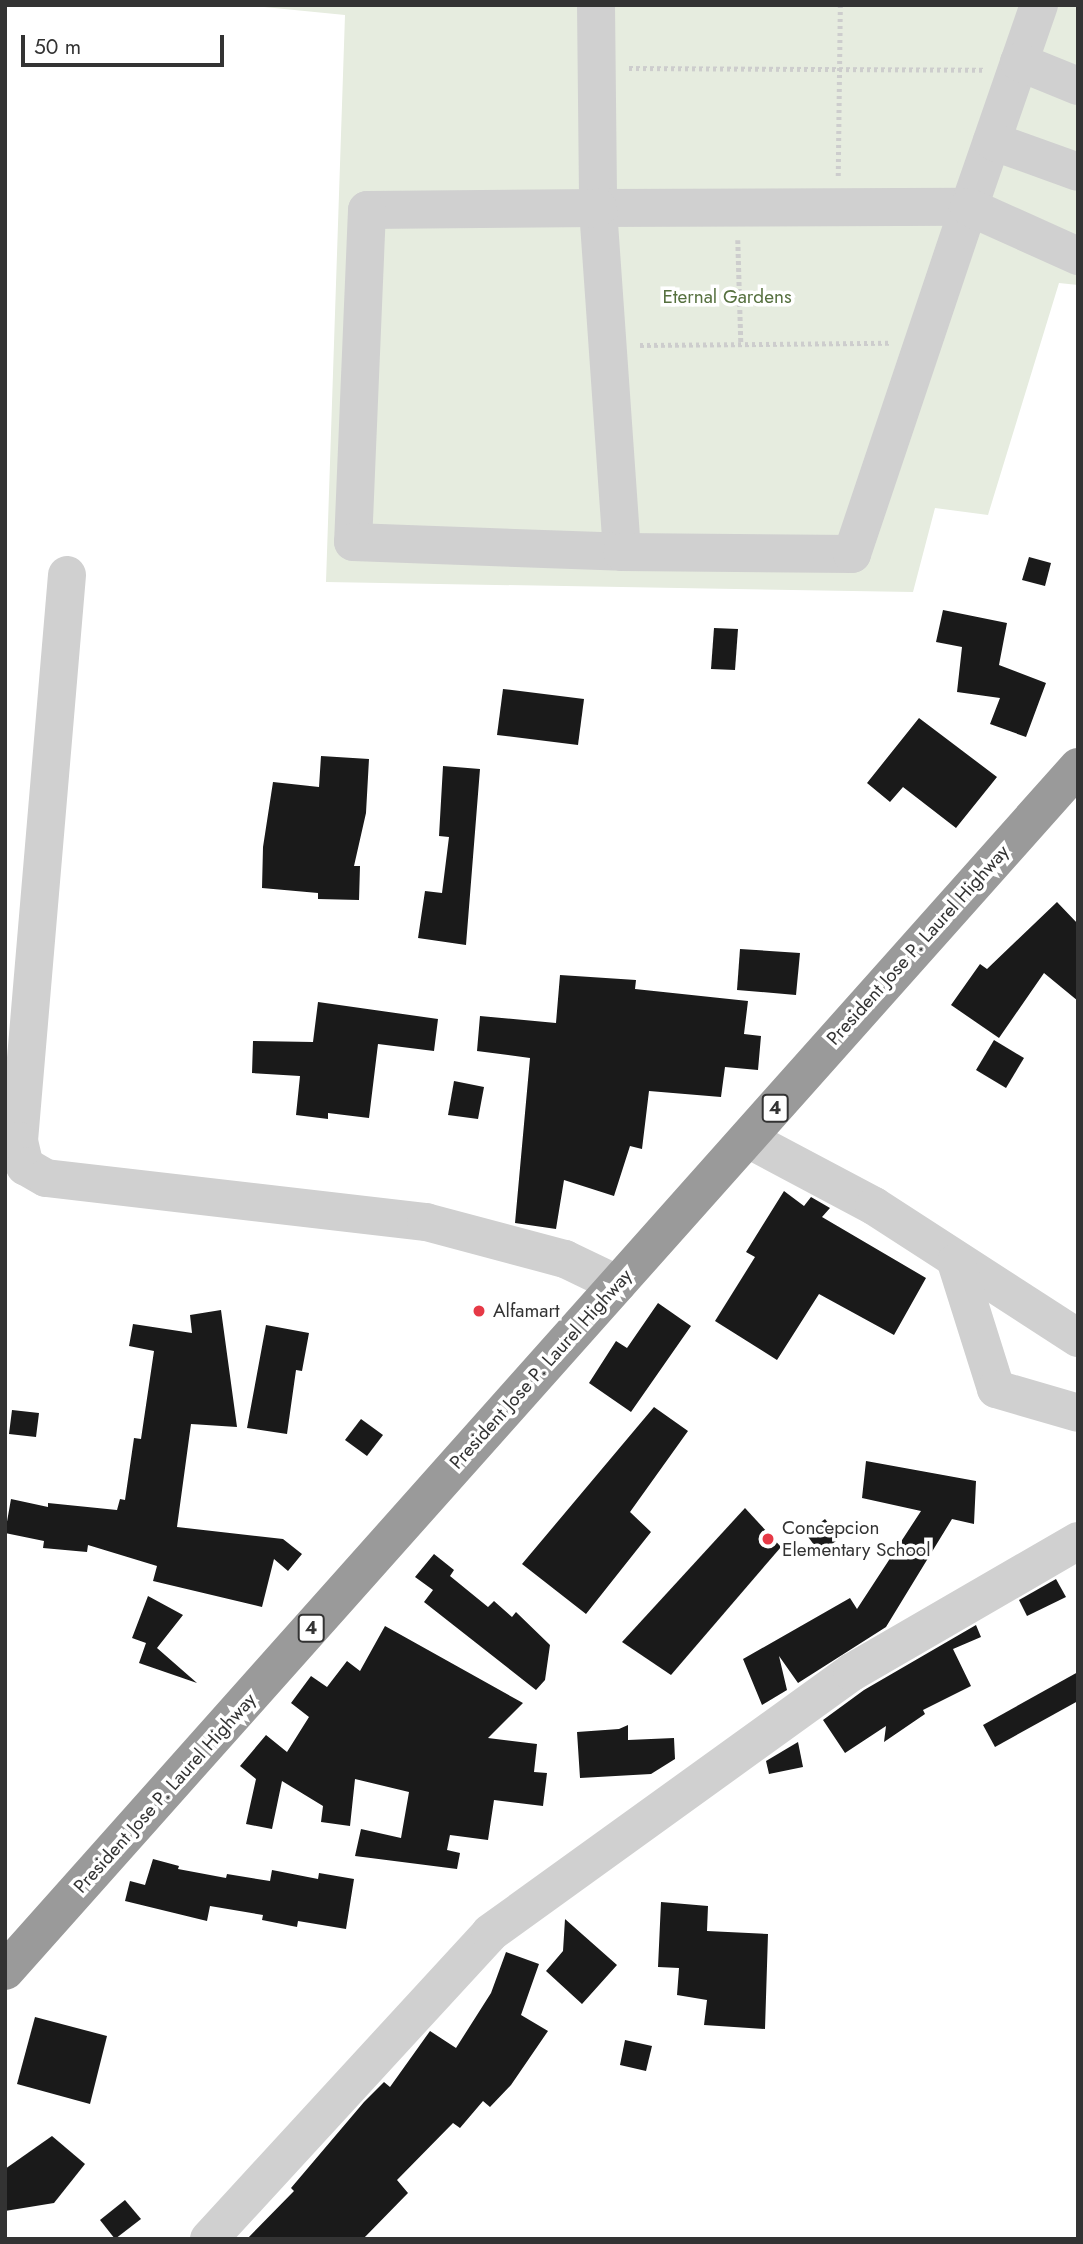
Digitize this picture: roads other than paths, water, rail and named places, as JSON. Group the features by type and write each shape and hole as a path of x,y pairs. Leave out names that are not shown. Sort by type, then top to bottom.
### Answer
{"highway":[{"name":"President Jose P. Laurel Highway","path":"5,1971 1078,767"}],"street":[{"path":"596,5 598,208 622,552"},
{"path":"1039,5 969,207 852,554 622,552 354,542 367,210 969,207 1078,256"},
{"path":"1018,66 1078,86"},
{"path":"992,141 1078,172"},
{"path":"67,575 19,1141 25,1166 46,1178 426,1222 565,1259 617,1284"},
{"path":"748,1139 874,1206 956,1262 1078,1338"},
{"path":"956,1262 996,1389 1078,1413"},
{"path":"209,2239 490,1933 852,1672 1078,1541"}],"place":[{"name":"Alfamart","path":"479,1311"},
{"name":"Concepcion Elementary School","path":"768,1539"}],"park label":[{"name":"Eternal Gardens","path":"727,297"}]}
